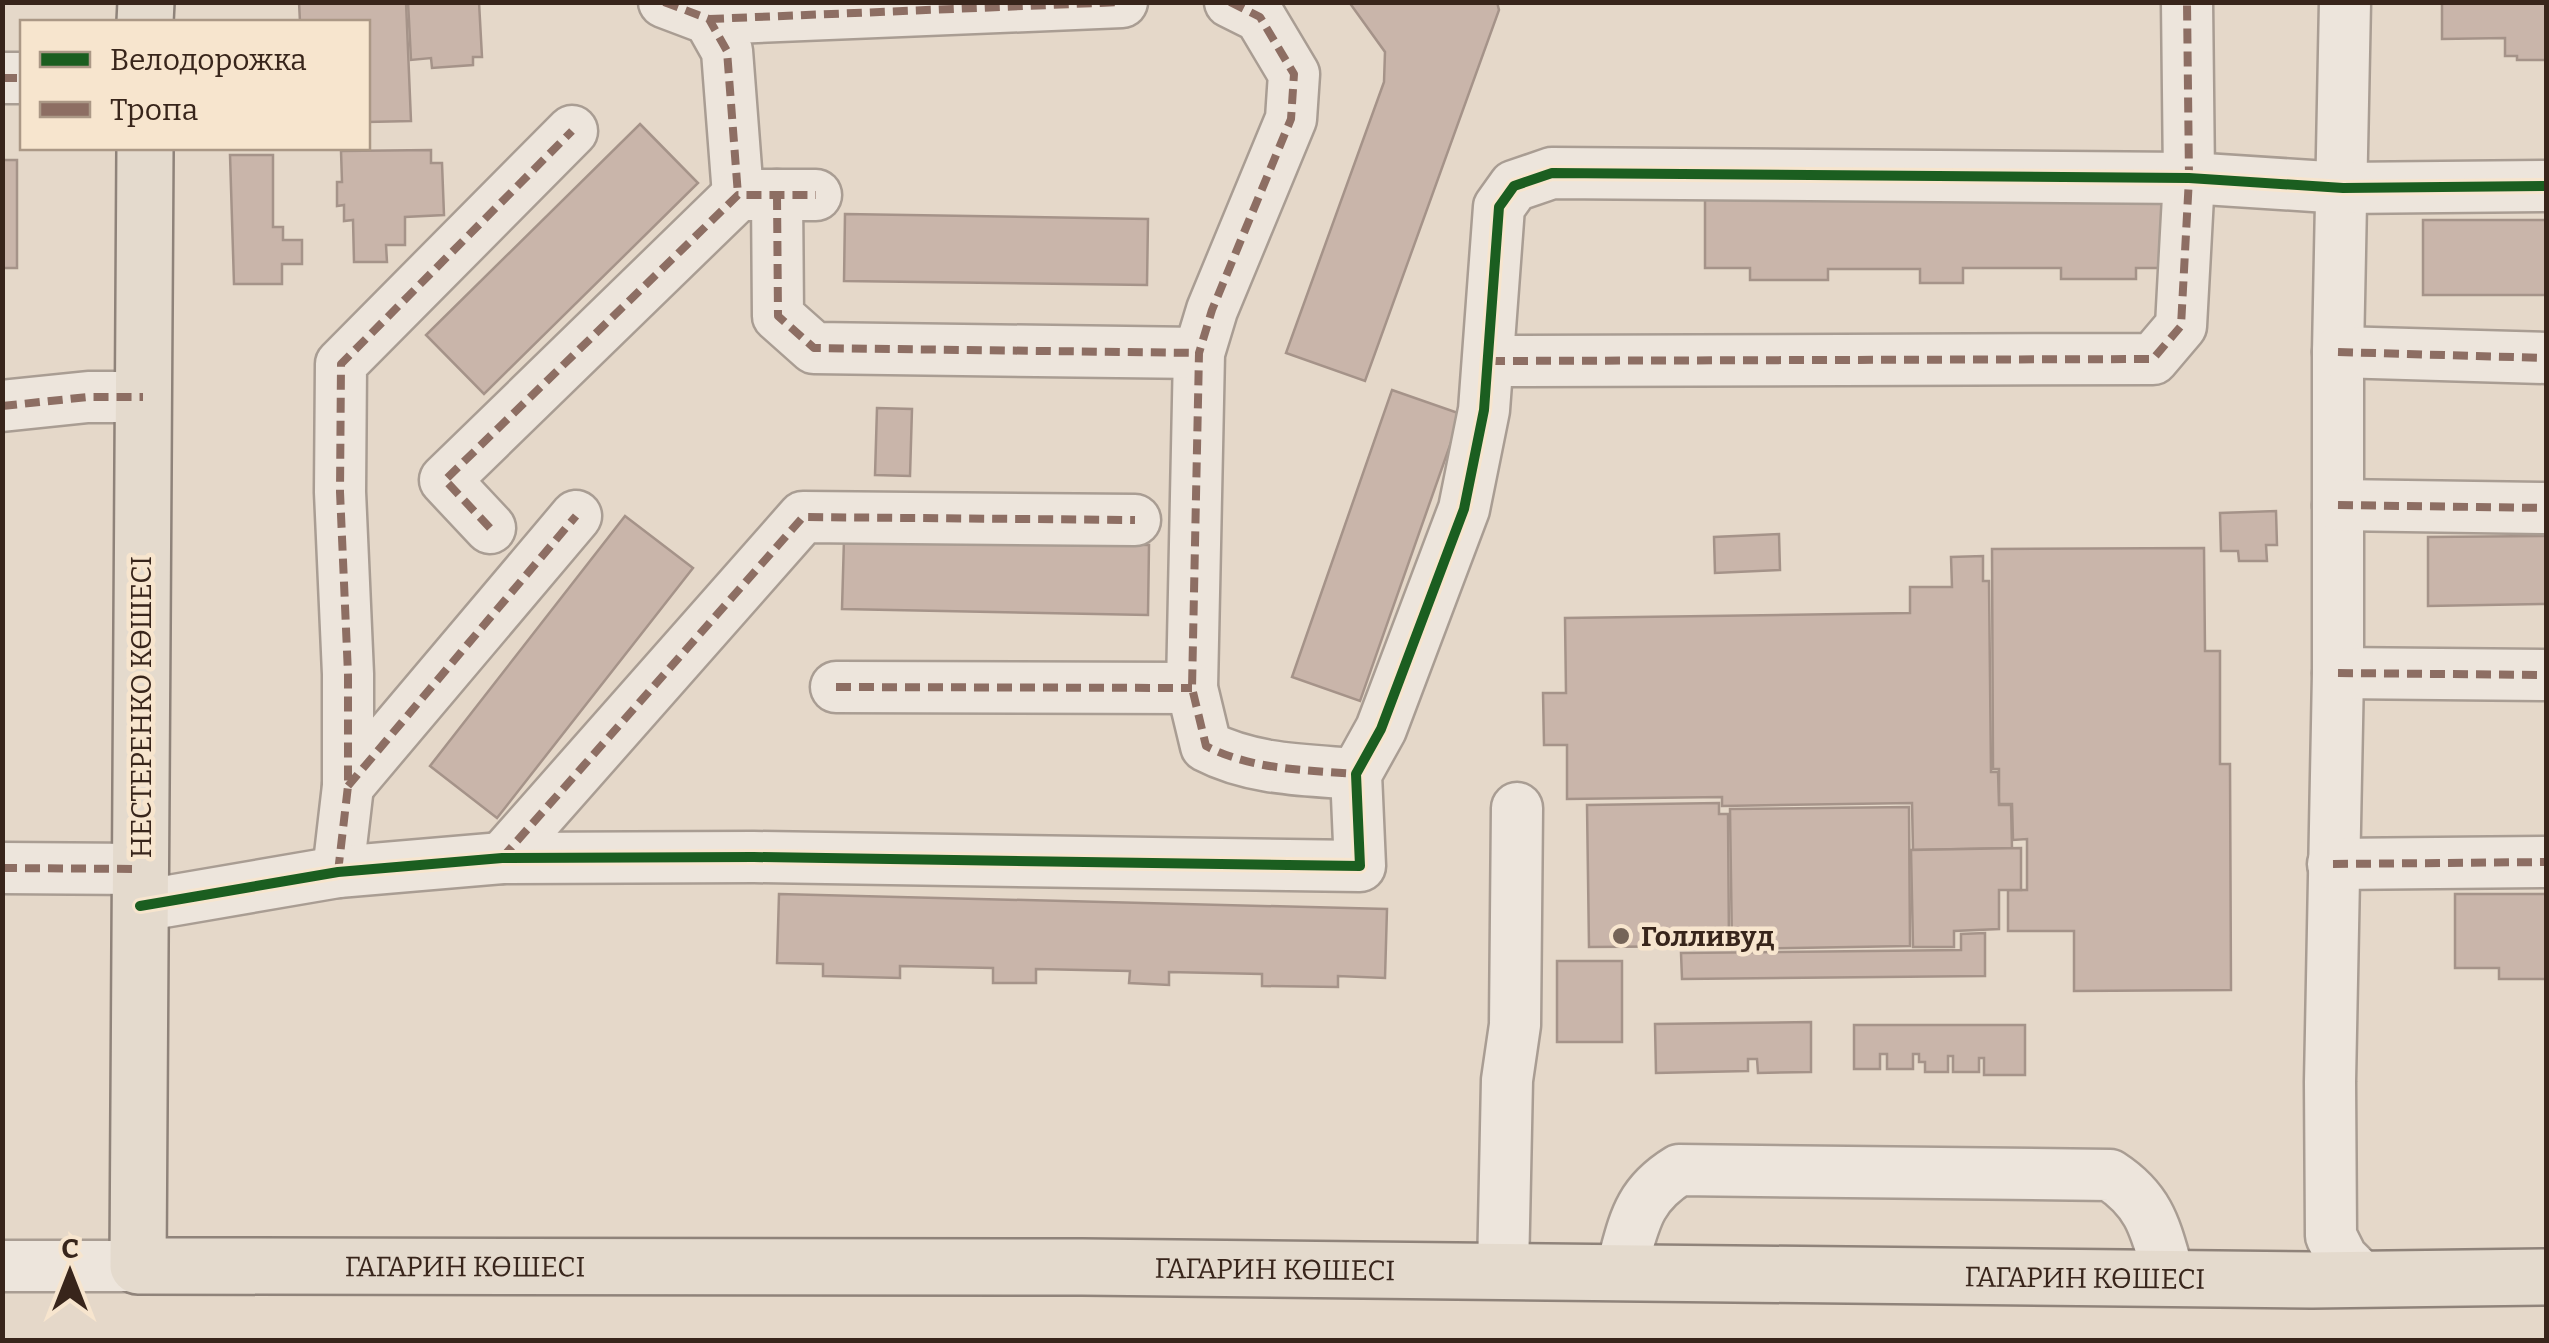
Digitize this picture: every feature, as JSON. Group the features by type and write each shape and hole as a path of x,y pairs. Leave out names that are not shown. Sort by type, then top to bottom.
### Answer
{"main road":[{"name":"НЕСТЕРЕНКО КӨШЕСІ","path":"138,1266 145,150"},
{"name":"ГАГАРИН КӨШЕСІ","path":"138,1266 1043,1267 2170,1279 2546,1277"}],"street":[{"path":"686,11 1122,2"},
{"path":"1230,2 1260,17 1294,74 1291,119 1212,310 1200,353 1192,688 1206,746 1228,758 1356,774"},
{"path":"1490,361 2152,359 2181,326 2189,178 2187,2"},
{"path":"2345,2 2338,352 2331,1236 2342,1258 2362,1278"},
{"path":"686,11 727,50 777,195 778,316 814,348 1200,353"},
{"path":"338,872 348,786 348,674 340,492 341,364 572,132"},
{"path":"2,868 140,887 502,858 754,857 1360,866 1356,774 1380,729 1464,509 1490,361 1500,207 1514,186 1552,173 2189,178 2342,188 2546,186"},
{"path":"490,528 445,480 777,195"},
{"path":"2338,352 2546,358"},
{"path":"2,406 72,398 143,397"},
{"path":"2338,505 2546,508"},
{"path":"348,786 576,516"},
{"path":"502,858 802,517 1135,520"},
{"path":"2338,673 2546,676"},
{"path":"836,687 1192,688"},
{"path":"1503,1272 1507,1080 1515,1026 1517,808"},
{"path":"2333,864 2546,862"},
{"path":"1620,1273 1639,1208 1656,1184 1679,1170 2110,1175 2133,1190 2152,1221 2170,1279"},
{"name":"ГАГАРИН КӨШЕСІ","path":"2,1266 138,1266"}],"building":[{"path":"299,2 406,2 411,121 370,122 370,20 300,20"},
{"path":"408,2 479,2 482,57 473,57 473,65 432,68 431,58 411,60"},
{"path":"1349,2 1497,2 1499,10 1365,381 1286,353 1384,82 1385,52"},
{"path":"2442,2 2546,2 2546,60 2505,56 2505,38 2442,39"},
{"path":"640,124 698,183 484,394 426,335"},
{"path":"431,150 431,163 442,163 444,215 405,217 405,245 386,245 387,262 354,262 353,220 344,221 344,205 337,206 337,182 342,182 341,151"},
{"path":"230,155 273,155 273,227 283,227 283,240 302,240 302,264 282,264 282,284 234,284"},
{"path":"2,160 17,160 17,268 2,268"},
{"path":"1705,199 2184,199 2184,268 2136,268 2136,279 2061,279 2061,268 1963,268 1963,283 1920,283 1920,269 1828,269 1828,280 1750,280 1750,268 1705,268"},
{"path":"845,214 1148,219 1147,285 844,281"},
{"path":"2423,220 2546,220 2546,295 2423,295"},
{"path":"1392,390 1461,414 1360,701 1292,677"},
{"path":"877,408 912,409 910,476 875,475"},
{"path":"2276,511 2277,545 2266,545 2267,561 2239,561 2238,551 2221,551 2220,513"},
{"path":"625,516 693,568 497,818 430,766"},
{"path":"1779,534 1780,570 1715,573 1714,537"},
{"path":"2546,536 2546,604 2428,606 2428,537"},
{"path":"844,539 1149,545 1148,615 842,609"},
{"path":"2204,548 2205,651 2220,651 2220,764 2230,764 2231,990 2074,991 2074,931 2008,931 2008,890 2027,890 2027,839 2013,840 2012,804 1999,804 1999,769 1993,769 1992,549"},
{"path":"1983,556 1983,581 1989,581 1991,772 1998,772 1999,805 2011,805 2012,848 1913,850 1912,803 1722,806 1722,797 1567,799 1567,745 1544,745 1543,693 1566,693 1565,618 1910,613 1910,587 1952,587 1951,557"},
{"path":"1719,803 1719,814 1728,814 1729,946 1589,947 1587,805"},
{"path":"1909,807 1910,946 1732,949 1730,809"},
{"path":"2021,848 2021,890 1999,890 1999,929 1954,931 1954,947 1913,947 1911,850"},
{"path":"779,894 1387,909 1385,978 1338,976 1338,987 1262,986 1262,974 1169,972 1169,985 1129,983 1130,971 1036,969 1036,983 993,983 993,968 900,966 900,978 823,976 823,964 777,963"},
{"path":"2455,894 2546,894 2546,979 2499,979 2499,968 2455,968"},
{"path":"1985,933 1985,976 1682,979 1681,953 1961,950 1961,934"},
{"path":"1557,961 1622,961 1622,1042 1557,1042"},
{"path":"1811,1022 1811,1072 1758,1073 1757,1059 1748,1059 1748,1071 1656,1073 1655,1024"},
{"path":"1854,1025 2025,1025 2025,1075 1984,1075 1984,1058 1979,1058 1979,1072 1953,1072 1953,1056 1948,1056 1948,1072 1925,1072 1925,1062 1919,1062 1919,1054 1913,1054 1913,1069 1887,1069 1887,1054 1880,1054 1880,1069 1854,1069"}],"marked path":[{"path":"664,2 709,19 727,51 738,195"},
{"path":"709,19 1122,2"},
{"path":"1230,2 1260,17 1294,74 1291,119 1212,310 1199,353 1192,688 1206,746 1260,764 1356,774"},
{"path":"1490,361 2153,359 2181,326 2189,178 2187,2"},
{"path":"2,78 20,78"},
{"path":"338,872 348,786 348,674 340,492 341,364 572,131"},
{"path":"490,528 445,480 738,195 816,195"},
{"path":"777,195 778,316 814,348 1199,353"},
{"path":"2338,352 2546,358"},
{"path":"2,406 88,397 143,397"},
{"path":"2338,505 2546,508"},
{"path":"348,786 576,516"},
{"path":"502,858 803,517 1135,520"},
{"path":"2338,673 2546,675"},
{"path":"836,687 1192,688"},
{"path":"2333,864 2546,862"},
{"path":"2,868 140,869"}],"cycle path":[{"path":"140,906 338,872 502,858 754,857 1360,866 1356,774 1381,729 1464,509 1484,410 1499,207 1514,186 1552,173 2189,178 2343,188 2546,186"}],"place":[{"name":"Голливуд","path":"1621,936"}]}
